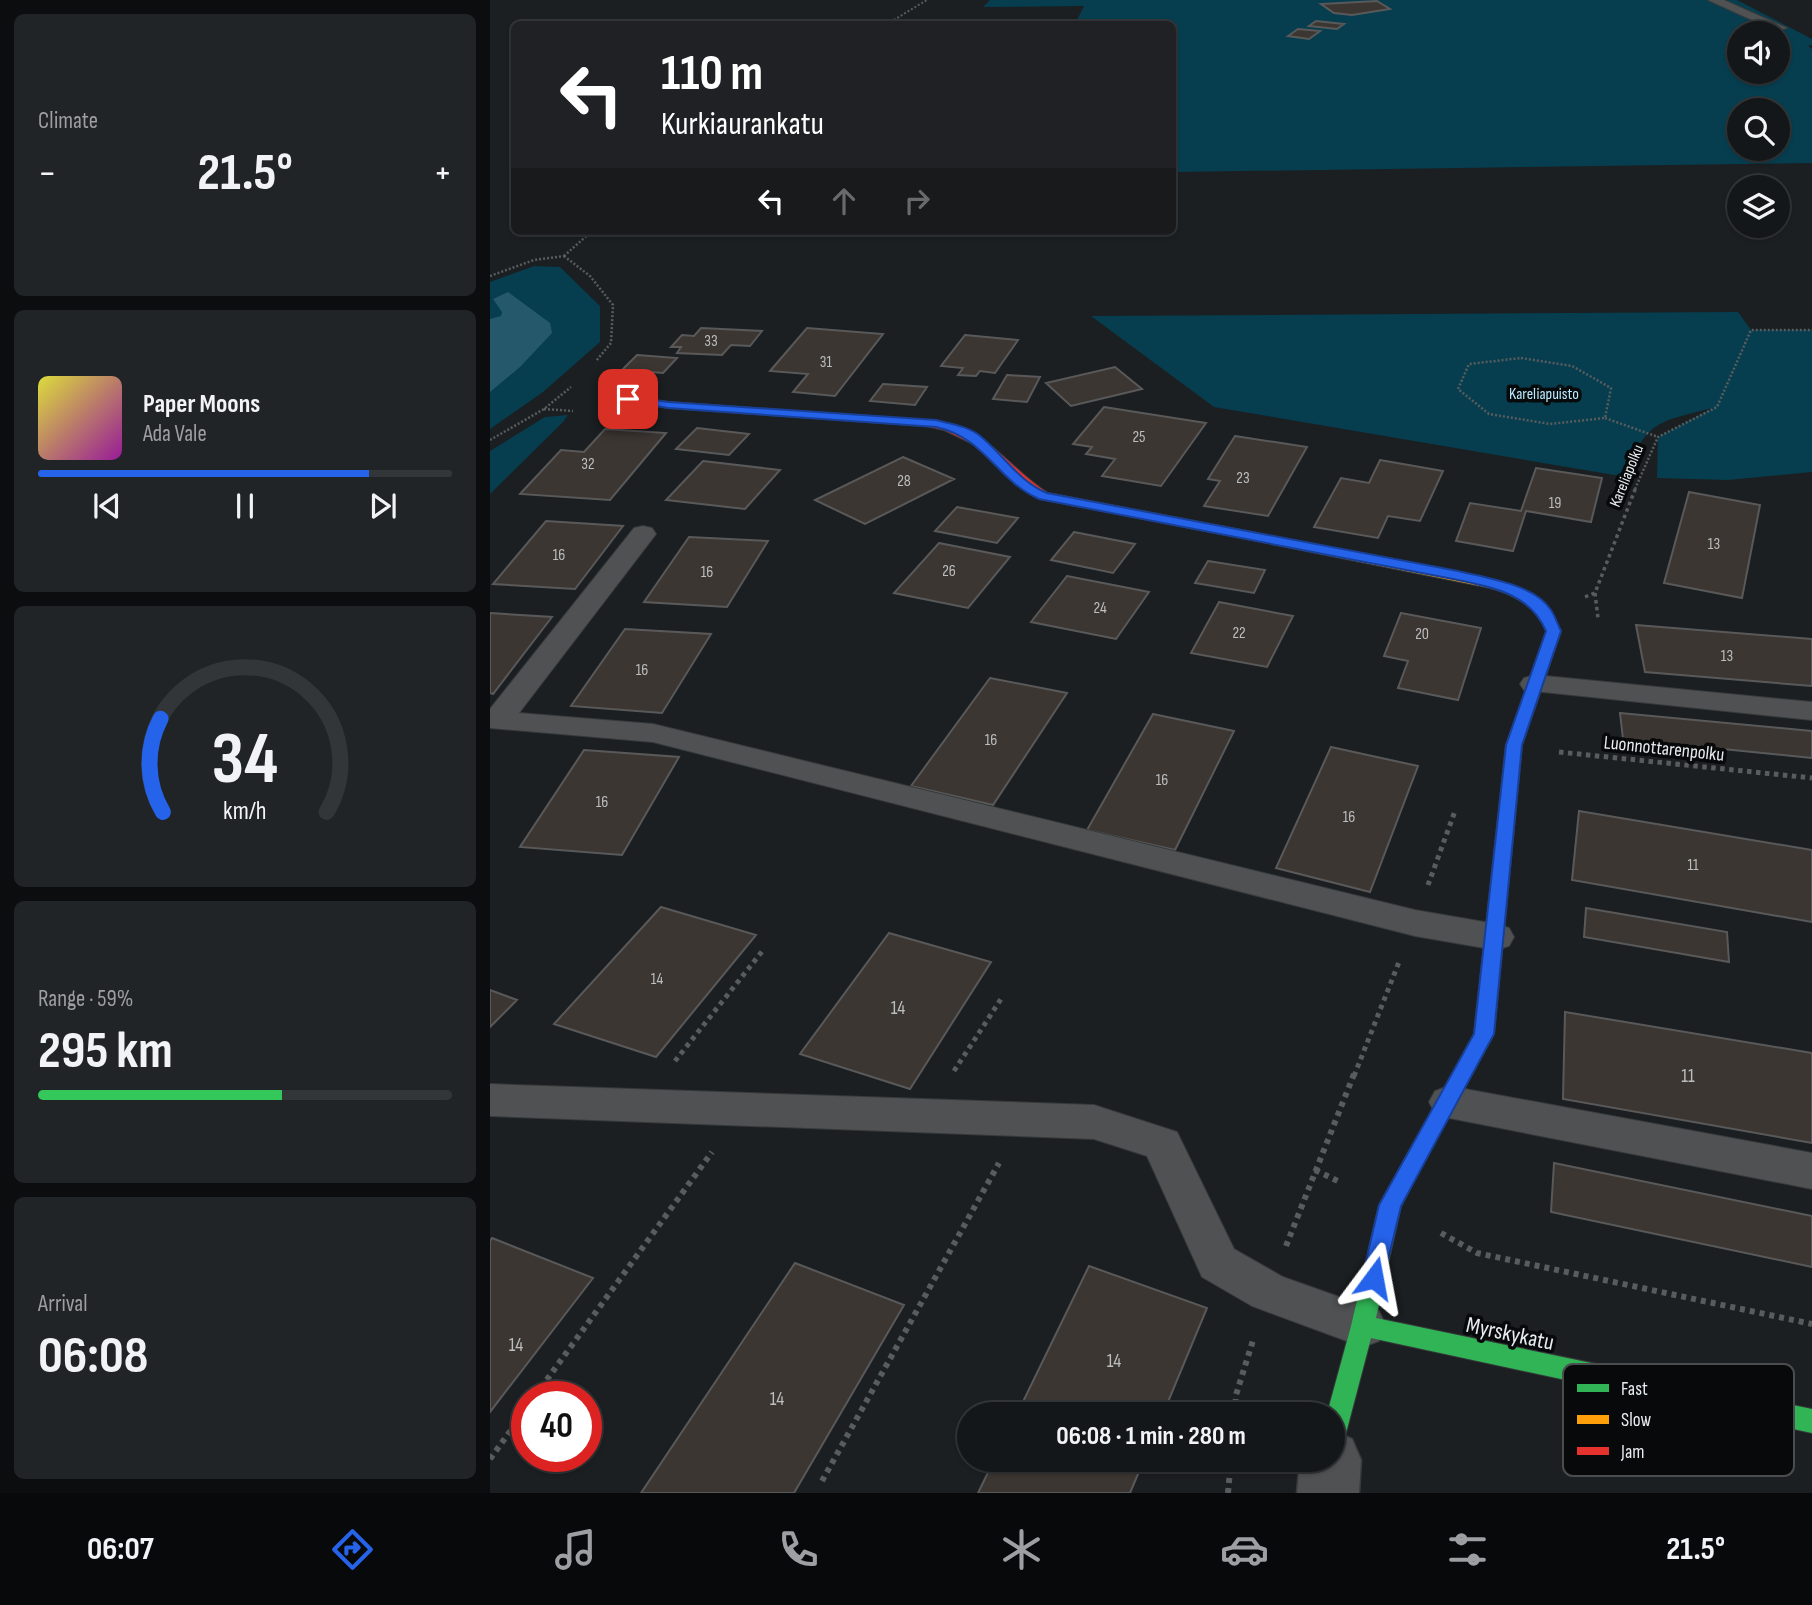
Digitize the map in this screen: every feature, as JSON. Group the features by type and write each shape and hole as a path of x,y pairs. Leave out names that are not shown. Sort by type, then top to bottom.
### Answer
{"street":[{"path":"608,396 668,405 948,426 974,437 1026,488 1044,496 1492,583 1529,598 1545,611 1554,631 1514,745 1484,1034 1390,1205 1363,1326 1342,1402"},
{"name":"Myrskykatu","path":"1363,1326 1563,1369"},
{"name":"Myrskykatu","path":"1794,1418 1812,1422"},
{"path":"1328,1493 1329,1472"}],"lane":[{"path":"1714,0 1764,21"},
{"path":"494,724 642,534"},
{"path":"1535,684 1812,711"},
{"path":"494,724 653,733 1415,923 1496,937"},
{"path":"490,1100 1094,1122 1162,1144 1218,1263 1268,1292 1363,1326"},
{"path":"1449,1102 1812,1171"}],"path":[{"path":"892,21 927,0"},
{"path":"491,276 534,260 564,256 588,235"},
{"path":"564,256 590,276 613,305 611,343 591,368"},
{"name":"Kareliapolku","path":"1545,611 1595,593 1646,460 1658,437 1717,407 1751,330 1812,330"},
{"path":"1605,418 1611,388 1572,366 1521,358 1469,364 1458,389 1489,414 1550,425 1605,418 1658,437"},
{"path":"490,440 544,409 574,384"},
{"path":"544,409 585,412"},
{"name":"Luonnottarenpolku","path":"1514,745 1563,753 1812,778"},
{"path":"1236,1402 1268,1292 1415,923 1457,807"},
{"path":"639,1105 764,949"},
{"path":"925,1116 1003,996"},
{"path":"546,1381 743,1109"},
{"path":"822,1481 1023,1119"},
{"path":"1315,1170 1390,1205 1477,1253 1812,1324"},
{"path":"490,1460 511,1430"},
{"path":"1228,1493 1230,1472"}],"green space":[{"path":"990,0 1737,0 1777,21 1727,21 1727,84 1790,84 1790,28 1812,39 1812,45 1808,46 1812,49 1812,163 1176,172 1176,21 1076,21 1084,6 983,7"},
{"path":"534,266 560,267 600,306 600,342 543,392 490,429 490,282"},
{"name":"Kareliapuisto","path":"1738,312 1751,330 1812,330 1812,472 1728,480 1657,478 1658,437 1713,408 1680,416 1656,426 1640,444 1626,477 1214,407 1091,316"},
{"path":"568,415 490,494 490,451 545,417"}],"shaded area":[{"path":"508,292 550,323 552,333 520,367 490,392 490,319 501,316 502,312 493,299"}],"building":[{"path":"1377,1 1390,9 1352,15 1334,13 1321,4"},
{"path":"1316,21 1344,24 1337,29 1309,26"},
{"path":"1298,29 1320,31 1309,39 1288,36"},
{"path":"701,328 762,331 750,346 731,345 722,355 677,353 681,347 671,347 682,335 694,336"},
{"path":"807,328 883,334 835,396 793,392 808,374 770,371"},
{"path":"965,335 1018,340 995,373 980,371 976,376 958,375 963,368 941,366"},
{"path":"637,355 677,358 663,373 622,370"},
{"path":"1115,367 1142,389 1071,406 1046,383"},
{"path":"1007,375 1040,377 1027,402 993,399"},
{"path":"883,384 927,387 915,405 870,401"},
{"path":"1104,407 1206,423 1161,486 1102,476 1115,459 1086,454 1092,447 1073,444"},
{"path":"697,428 749,434 729,455 676,449"},
{"path":"605,429 666,433 610,500 520,494 561,450 584,452"},
{"path":"1235,436 1307,447 1268,516 1204,506 1220,481 1208,479"},
{"path":"903,457 954,479 865,524 815,500"},
{"path":"1380,460 1443,471 1420,521 1388,516 1378,538 1314,527 1341,478 1369,483"},
{"path":"703,461 780,470 745,509 666,500"},
{"path":"1536,468 1602,478 1591,522 1526,511 1513,551 1456,541 1470,503 1521,511"},
{"path":"1689,492 1760,505 1742,598 1664,583"},
{"path":"957,507 1018,518 997,543 935,531"},
{"path":"546,521 623,526 575,589 493,584"},
{"path":"1074,532 1135,544 1113,573 1051,560"},
{"path":"689,537 768,541 727,607 644,602"},
{"path":"939,543 1010,557 968,608 894,593"},
{"path":"1208,561 1265,570 1254,593 1195,583"},
{"path":"1067,576 1149,592 1116,639 1031,622"},
{"path":"1219,602 1293,616 1267,667 1191,653"},
{"path":"490,613 552,617 493,694 490,693"},
{"path":"1401,613 1481,628 1458,700 1398,688 1408,661 1384,656"},
{"path":"1636,625 1812,639 1812,686 1645,672"},
{"path":"625,629 711,634 662,713 571,706"},
{"path":"990,678 1067,693 993,805 911,786"},
{"path":"1620,713 1812,731 1812,758 1623,739"},
{"path":"1153,714 1234,731 1175,850 1087,830"},
{"path":"1331,747 1418,766 1370,892 1276,868"},
{"path":"584,750 679,757 622,855 520,847"},
{"path":"1579,811 1812,850 1812,922 1572,880"},
{"path":"661,907 756,935 656,1057 554,1024"},
{"path":"1586,908 1727,932 1729,962 1584,937"},
{"path":"889,933 991,962 910,1089 800,1054"},
{"path":"490,990 517,1000 490,1027"},
{"path":"1565,1012 1812,1053 1812,1143 1563,1099"},
{"path":"1554,1163 1812,1216 1812,1267 1551,1212"},
{"path":"492,1238 593,1278 514,1381 511,1381 490,1412"},
{"path":"795,1263 904,1305 794,1493 641,1493"},
{"path":"1089,1266 1207,1308 1168,1402 1023,1402"},
{"path":"988,1472 1139,1472 1130,1493 978,1493"}],"traffic: fast":[{"path":"1342,1402 1363,1326 1390,1205 1423,1145"},
{"path":"1363,1326 1563,1368"},
{"path":"1794,1417 1812,1421"}],"traffic: slow":[{"path":"608,396 669,405 925,423"},
{"path":"1252,536 1492,584 1530,600 1549,621 1554,631 1514,745 1498,900"}],"traffic: jam":[{"path":"925,423 946,427 977,441 1027,486 1044,496 1252,536"},
{"path":"1423,1145 1484,1034 1498,900"}],"route":[{"path":"628,399 668,405 936,424 959,429 974,437 1026,488 1044,496 1068,503 1492,583 1529,598 1545,611 1554,631 1514,745 1484,1034 1390,1205 1374,1278"}]}
